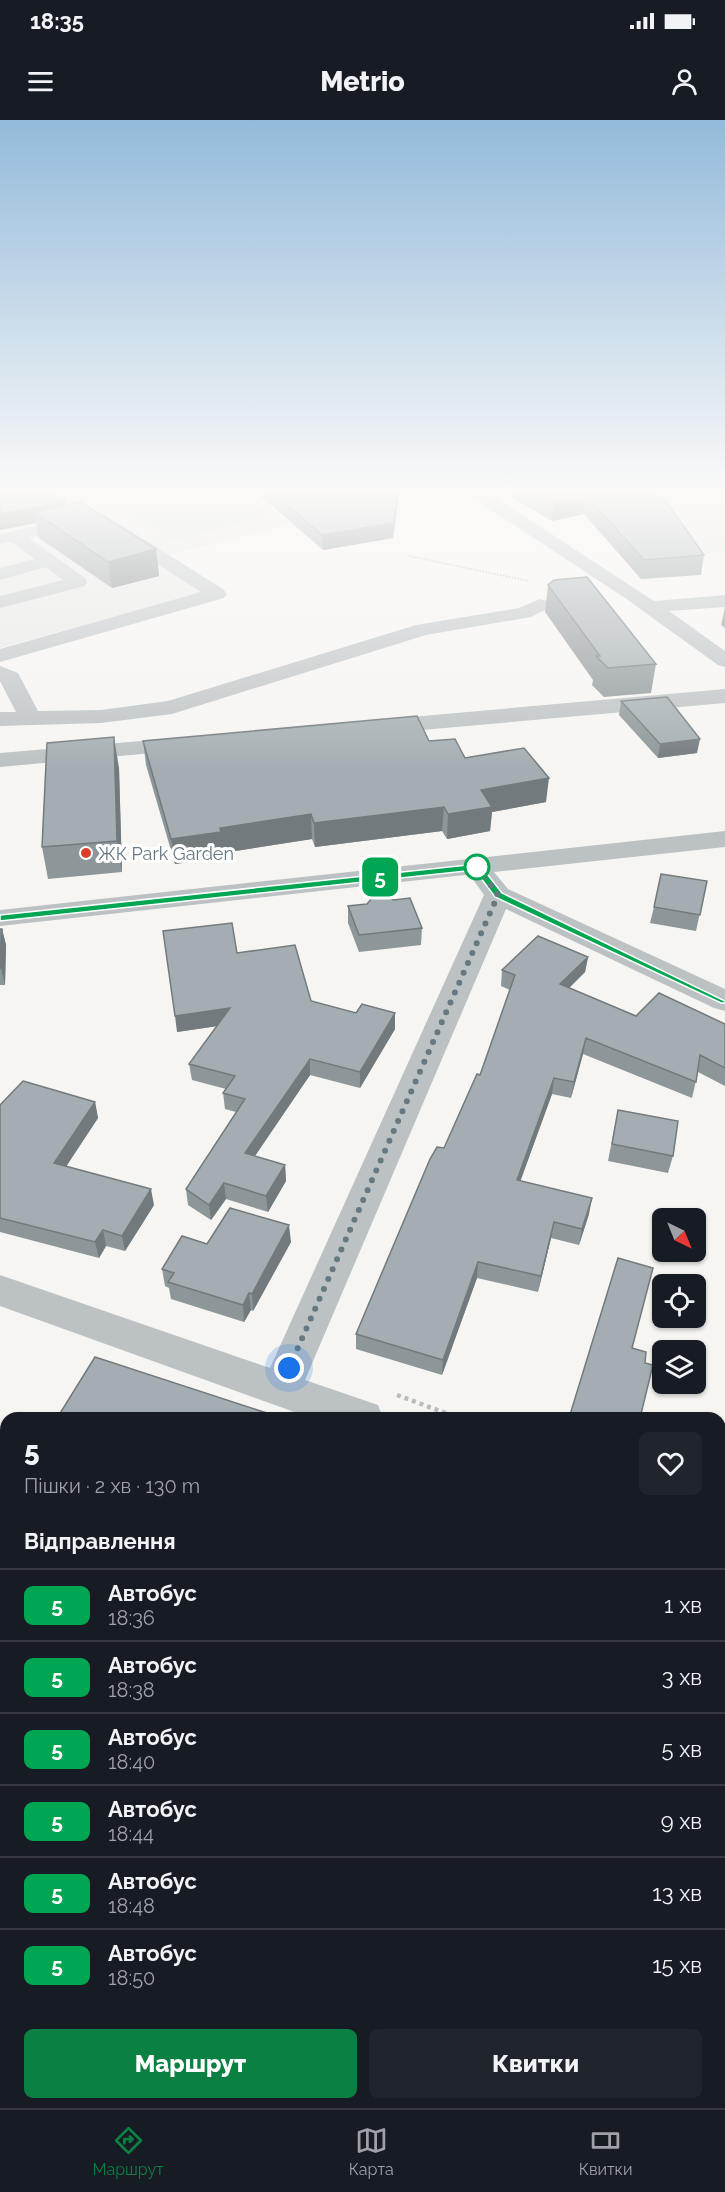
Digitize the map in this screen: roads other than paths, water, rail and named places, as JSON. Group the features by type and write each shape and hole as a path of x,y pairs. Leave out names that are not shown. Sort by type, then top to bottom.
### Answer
{"street":[{"path":"0,602 67,585"},
{"path":"0,656 218,594 204,585"},
{"path":"616,585 725,661"},
{"path":"651,608 725,601"},
{"path":"0,719 57,718 172,707 423,629 524,613 540,605"},
{"path":"0,672 10,678 30,718"},
{"path":"357,729 725,696"},
{"path":"0,760 214,741"},
{"path":"0,918 725,839"},
{"path":"477,867 498,895 725,1000"},
{"path":"280,1390 498,895"},
{"path":"0,1290 345,1412"}],"place":[{"name":"ЖК Park Garden","path":"86,853"}]}
